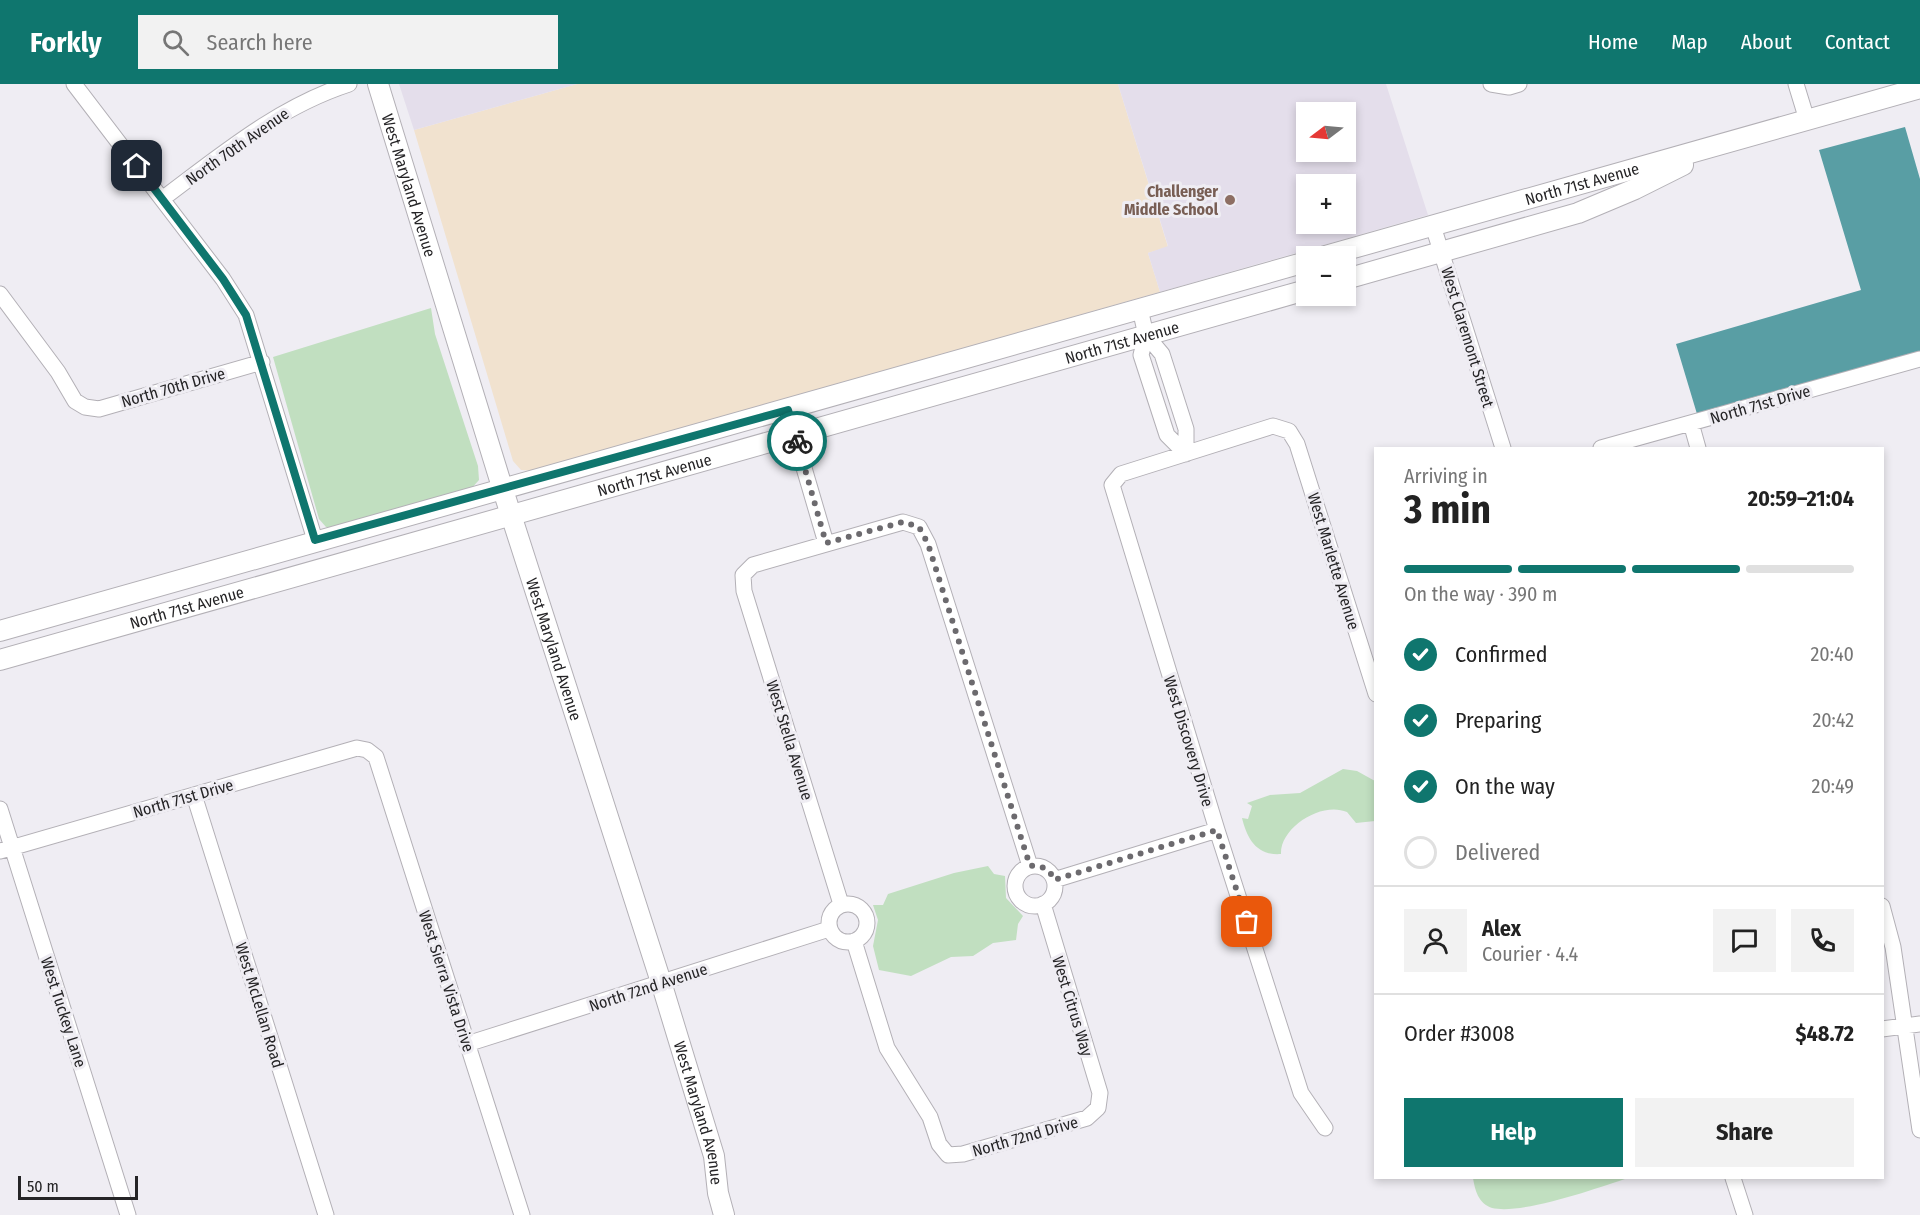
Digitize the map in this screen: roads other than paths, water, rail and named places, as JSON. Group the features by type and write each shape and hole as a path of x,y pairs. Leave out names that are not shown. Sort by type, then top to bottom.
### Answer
{"street":[{"path":"74,84 234,294 246,315 315,540"},
{"name":"North 70th Avenue","path":"162,199 244,138 288,109 349,84"},
{"name":"West Maryland Avenue","path":"378,84 503,490 661,982 714,1156 718,1193 724,1215"},
{"path":"1492,85 1519,84"},
{"path":"1796,84 1807,120"},
{"name":"North 71st Avenue","path":"1356,247 1920,88"},
{"name":"North 71st Avenue","path":"1356,276 1578,213 1735,142"},
{"name":"West Claremont Street","path":"1433,226 1503,447"},
{"name":"North 71st Avenue","path":"0,631 315,540 503,490 1296,265"},
{"name":"North 71st Avenue","path":"0,660 1296,293"},
{"name":"North 70th Drive","path":"0,294 58,372 75,401 85,407 99,409 262,362"},
{"path":"1140,309 1146,335 1141,355 1167,435 1186,454"},
{"name":"North 71st Drive","path":"1605,447 1920,359"},
{"path":"788,410 826,543 903,522 919,527 928,544 1030,866"},
{"path":"1691,423 1698,447"},
{"name":"West Marlette Avenue","path":"1186,454 1273,426 1289,431 1298,444 1374,688"},
{"name":"West Discovery Drive","path":"1186,454 1121,474 1112,485 1217,830 1302,1093 1325,1128"},
{"name":"West Stella Avenue","path":"826,543 753,565 742,574 744,591 841,904"},
{"name":"North 71st Drive","path":"6,850 357,748 367,750"},
{"name":"West Sierra Vista Drive","path":"367,750 376,757 522,1215"},
{"name":"West McLellan Road","path":"194,795 326,1215"},
{"name":"West Tuckey Lane","path":"0,809 6,850 128,1215"},
{"path":"1054,880 1217,830"},
{"path":"1030,866 1042,866 1052,874 1054,880 1052,897 1043,904 1025,903 1015,889 1020,872 1030,866"},
{"path":"841,904 854,904 864,913 867,926 860,938 854,941 837,939 829,929 831,912 841,904"},
{"name":"West Citrus Way","path":"1043,904 1100,1093 1098,1108"},
{"path":"1884,913 1912,1025 1920,1130"},
{"name":"North 72nd Avenue","path":"466,1044 829,929"},
{"name":"North 72nd Drive","path":"854,941 887,1048 930,1117 939,1143 948,1155 963,1154 1087,1118 1098,1108"},
{"path":"1884,1029 1912,1025"},
{"path":"1733,1179 1745,1215"}],"water":[{"path":"1905,127 1920,179 1920,352 1697,414 1676,344 1861,290 1819,150"}],"place":[{"name":"Challenger Middle School","path":"1230,200"}]}
